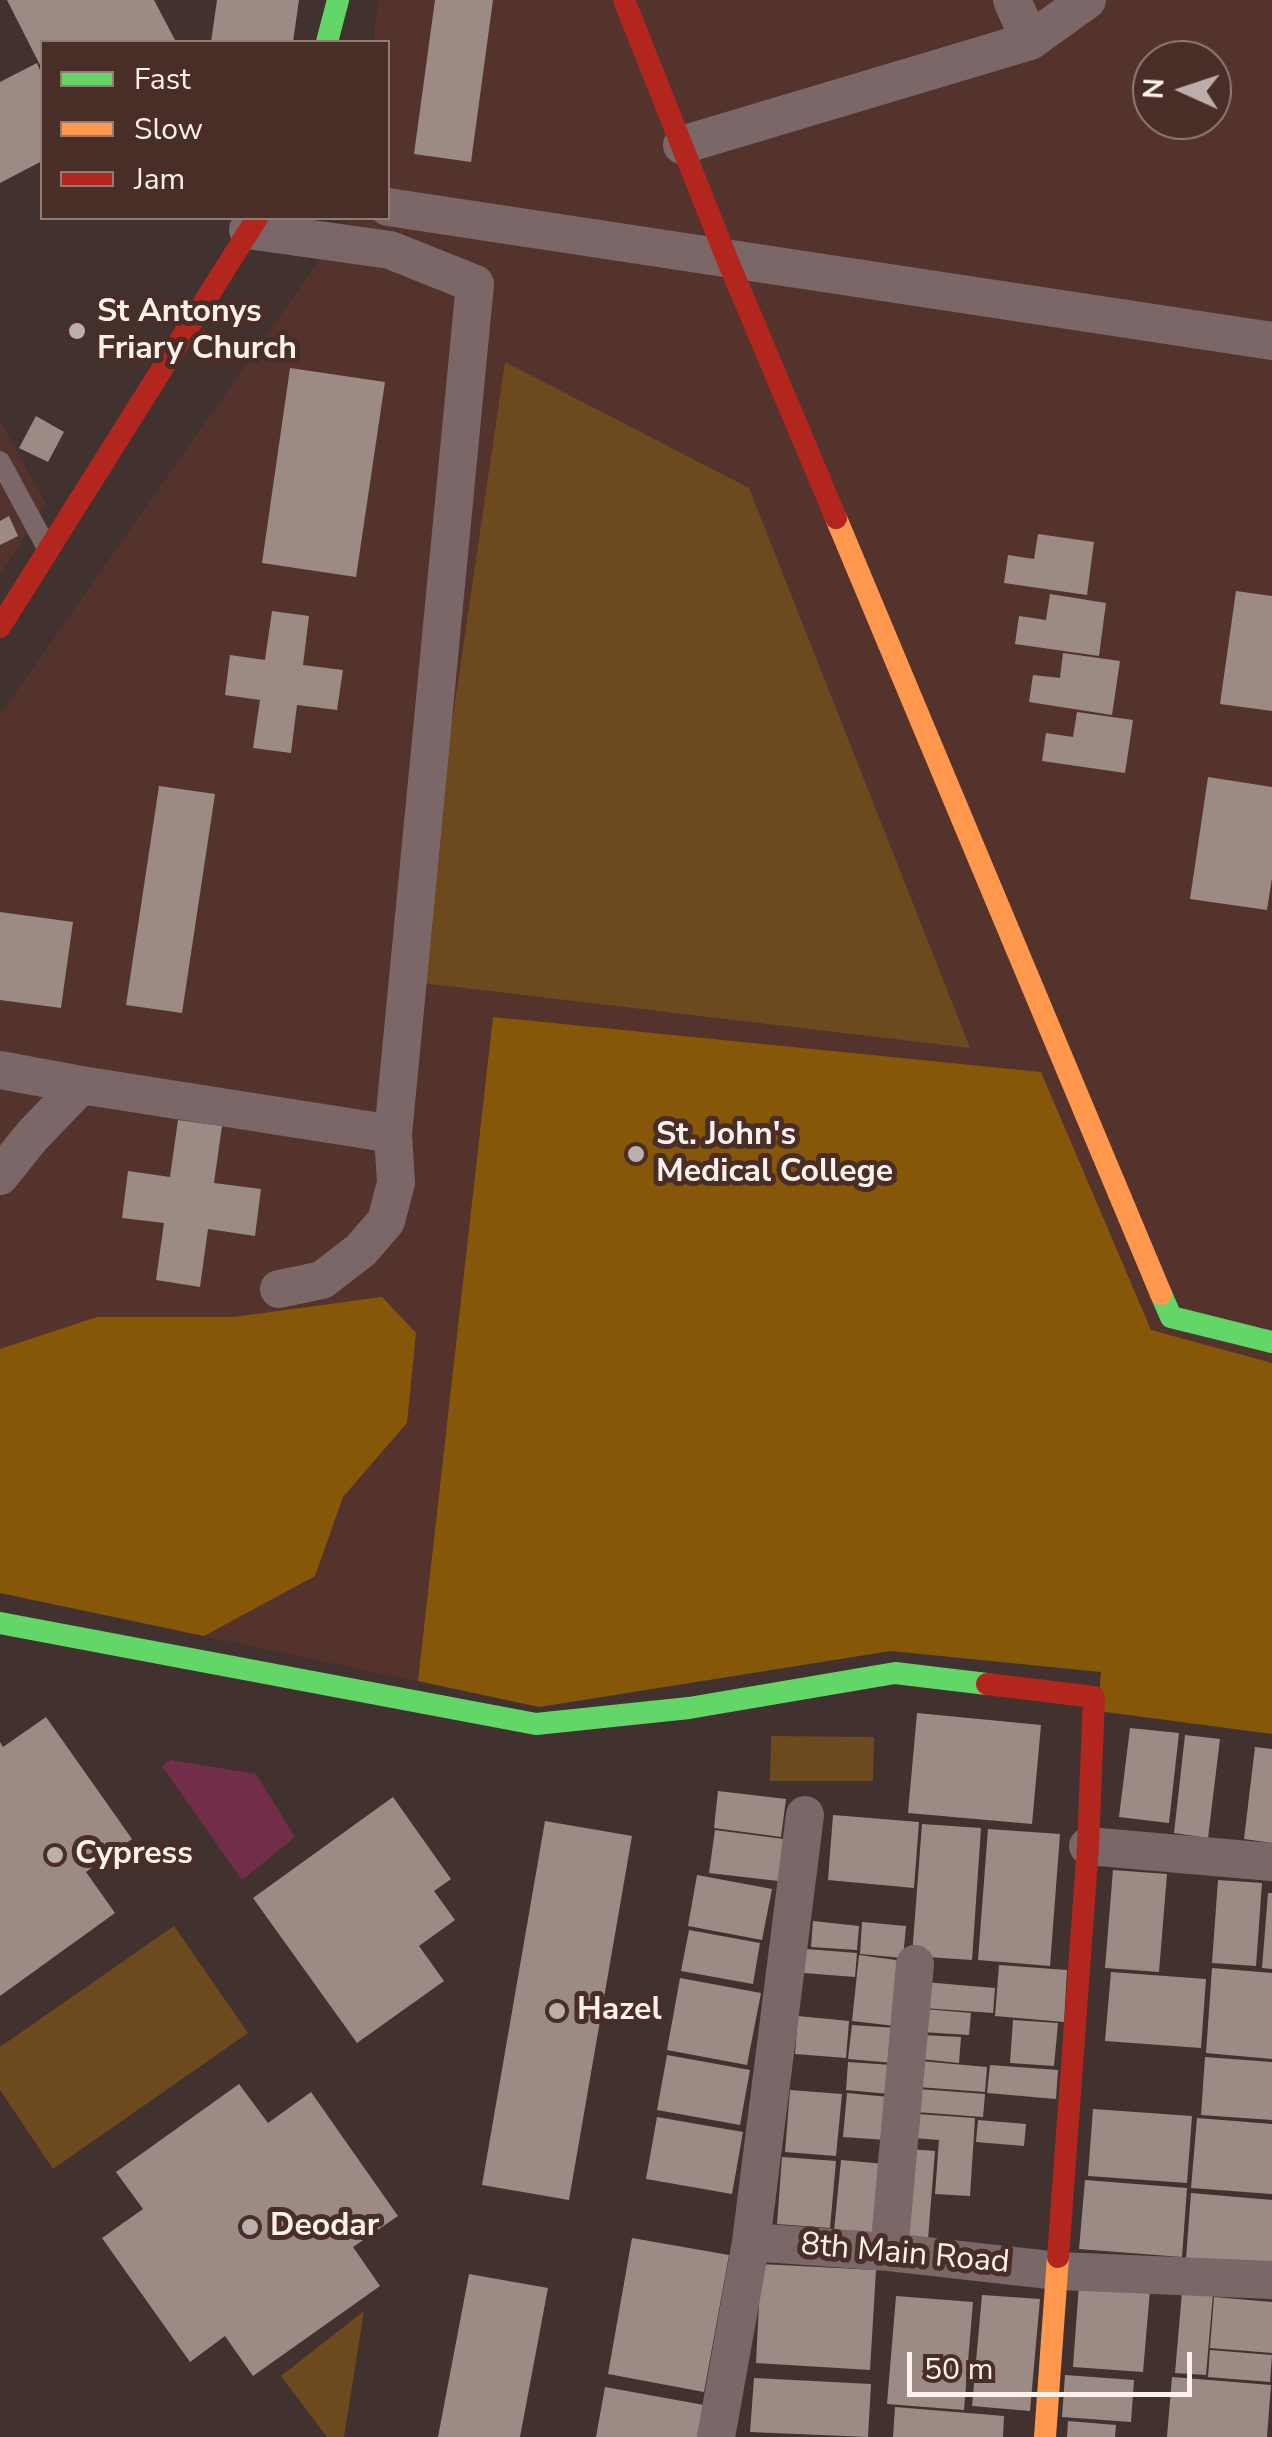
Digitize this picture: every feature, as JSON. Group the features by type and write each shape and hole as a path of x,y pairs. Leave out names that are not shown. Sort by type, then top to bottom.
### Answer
{"street":[{"path":"328,40 338,0"},
{"path":"624,0 727,258 1171,1318 1272,1342"},
{"path":"1012,0 1030,41"},
{"path":"682,146 1030,41 1087,0"},
{"path":"390,208 1272,341"},
{"path":"0,627 252,224 390,250 475,284 393,1134 396,1183 386,1221 361,1250 322,1280 278,1289"},
{"path":"0,1070 393,1134"},
{"path":"0,1176 81,1085"},
{"path":"0,1623 536,1724 689,1708 894,1673 1094,1697 1088,1846 1045,2437"},
{"path":"716,2437 751,2242 805,1815"},
{"path":"1088,1846 1272,1862"},
{"path":"890,2252 915,1964"},
{"name":"8th Main Road","path":"751,2242 1058,2270 1272,2280"}],"lane":[{"path":"0,461 48,550"}],"shaded area":[{"name":"St. John's Medical College","path":"378,0 1272,0 1272,1734 1101,1672 891,1651 539,1707 0,1593 0,715 348,220 390,220 390,40 373,40"},
{"path":"505,362 749,488 970,1048 414,982"},
{"path":"0,420 46,504 0,574"},
{"path":"493,1017 1041,1072 1151,1330 1272,1363 1272,1734 1098,1711 1101,1672 891,1651 539,1707 418,1681"},
{"path":"382,1297 416,1333 407,1423 343,1497 315,1576 204,1636 0,1593 0,1349 97,1317 233,1317"},
{"path":"771,1736 874,1737 873,1781 770,1781"},
{"path":"171,1760 256,1774 295,1837 242,1880 162,1766"},
{"path":"174,1926 248,2033 53,2169 0,2090 0,2047"},
{"path":"364,2311 344,2437 327,2437 281,2376"}],"building":[{"path":"7,0 154,0 175,40 40,40 40,65"},
{"path":"217,0 299,0 293,40 211,40"},
{"path":"435,0 493,0 471,162 414,154"},
{"path":"37,63 40,70 40,162 0,183 0,82"},
{"path":"290,368 385,382 356,577 262,563"},
{"path":"36,416 64,432 48,462 19,448"},
{"path":"9,516 18,536 0,545 0,521"},
{"path":"1038,534 1094,542 1087,595 1004,583 1008,555 1034,559"},
{"path":"1236,591 1272,596 1272,711 1220,704"},
{"path":"1050,594 1106,603 1099,656 1015,644 1019,616 1046,620"},
{"path":"272,611 309,616 303,665 343,670 337,710 297,705 291,753 253,748 260,700 225,695 230,655 265,660"},
{"path":"1063,653 1120,661 1112,715 1029,702 1033,675 1060,678"},
{"path":"1077,712 1133,720 1125,773 1042,761 1046,733 1073,737"},
{"path":"1208,777 1272,787 1272,878 1267,910 1190,899"},
{"path":"159,786 215,794 182,1013 126,1005"},
{"path":"0,912 73,922 61,1008 0,1000"},
{"path":"178,1120 222,1126 214,1183 261,1189 255,1236 208,1229 200,1287 156,1280 164,1223 122,1218 128,1171 170,1177"},
{"path":"917,1713 1041,1725 1032,1824 908,1813"},
{"name":"Cypress","path":"46,1717 132,1839 86,1872 115,1913 0,1996 0,1742 3,1747"},
{"path":"1130,1728 1179,1733 1169,1823 1119,1817"},
{"path":"1185,1735 1220,1739 1208,1838 1174,1833"},
{"path":"1255,1747 1272,1749 1272,1843 1244,1839"},
{"path":"718,1791 786,1799 781,1837 714,1828"},
{"path":"393,1797 451,1879 434,1891 455,1920 419,1946 444,1981 357,2043 253,1898"},
{"path":"833,1815 919,1822 914,1888 828,1880"},
{"name":"Hazel","path":"545,1821 632,1836 569,2200 482,2185"},
{"path":"922,1824 981,1828 972,1960 912,1956"},
{"path":"988,1829 1060,1834 1050,1966 978,1960"},
{"path":"715,1830 784,1839 778,1881 709,1873"},
{"path":"1113,1870 1167,1874 1159,1972 1105,1968"},
{"path":"697,1875 772,1889 762,1940 688,1926"},
{"path":"1218,1880 1262,1883 1256,1966 1212,1963"},
{"path":"1268,1893 1272,1893 1272,1969 1262,1968"},
{"path":"813,1921 859,1926 857,1950 811,1947"},
{"path":"862,1922 906,1926 903,1958 860,1954"},
{"path":"689,1930 760,1943 753,1984 681,1971"},
{"path":"806,1949 857,1953 855,1977 804,1973"},
{"path":"859,1955 903,1961 895,2026 852,2021"},
{"path":"999,1965 1067,1970 1064,2022 995,2016"},
{"path":"1212,1968 1272,1973 1272,2059 1206,2053"},
{"path":"1111,1972 1206,1979 1201,2048 1105,2041"},
{"path":"680,1978 761,1993 747,2065 667,2050"},
{"path":"924,1982 995,1988 993,2013 923,2008"},
{"path":"924,2009 971,2013 969,2035 922,2032"},
{"path":"798,2016 849,2021 846,2058 795,2054"},
{"path":"1013,2020 1058,2023 1054,2066 1010,2063"},
{"path":"852,2025 896,2028 894,2063 848,2059"},
{"path":"922,2035 961,2037 959,2063 920,2059"},
{"path":"667,2055 750,2070 740,2125 657,2110"},
{"path":"1205,2057 1272,2062 1272,2120 1201,2115"},
{"path":"920,2061 987,2067 985,2092 918,2087"},
{"path":"848,2062 892,2065 890,2094 846,2090"},
{"path":"990,2065 1058,2070 1056,2099 987,2093"},
{"name":"Deodar","path":"239,2084 268,2123 311,2092 398,2216 353,2247 380,2286 253,2376 225,2336 190,2362 102,2238 143,2209 116,2172"},
{"path":"918,2089 985,2094 983,2117 916,2112"},
{"path":"790,2090 842,2094 836,2156 785,2152"},
{"path":"847,2093 889,2097 886,2140 843,2137"},
{"path":"1093,2109 1192,2116 1187,2183 1088,2176"},
{"path":"916,2114 975,2118 970,2196 935,2194 939,2140 914,2138"},
{"path":"657,2117 743,2132 732,2194 646,2179"},
{"path":"1197,2118 1272,2124 1272,2194 1191,2188"},
{"path":"978,2120 1026,2124 1024,2146 976,2142"},
{"path":"910,2149 935,2151 928,2239 903,2237"},
{"path":"782,2157 836,2161 830,2228 777,2224"},
{"path":"841,2160 885,2164 878,2235 834,2231"},
{"path":"1085,2180 1187,2188 1182,2257 1079,2249"},
{"path":"1191,2193 1272,2200 1272,2264 1186,2258"},
{"path":"632,2238 729,2255 704,2392 608,2374"},
{"path":"761,2264 876,2270 870,2370 756,2363"},
{"path":"469,2274 548,2288 520,2437 438,2437"},
{"path":"1079,2284 1150,2290 1143,2372 1073,2367"},
{"path":"1182,2292 1213,2294 1206,2375 1175,2373"},
{"path":"982,2295 1040,2299 1030,2411 972,2406"},
{"path":"896,2296 973,2302 964,2410 887,2404"},
{"path":"1214,2297 1272,2302 1272,2353 1210,2348"},
{"path":"1210,2350 1272,2355 1270,2382 1208,2377"},
{"path":"1065,2375 1134,2380 1131,2422 1062,2417"},
{"path":"1172,2377 1271,2385 1267,2437 1167,2437"},
{"path":"754,2378 871,2384 868,2437 750,2432"},
{"path":"605,2387 704,2405 698,2437 596,2437"},
{"path":"895,2407 1004,2416 1003,2437 893,2437"},
{"path":"1068,2421 1116,2425 1115,2437 1067,2437"}],"traffic: fast":[{"path":"328,40 338,0"},
{"path":"1161,1294 1171,1317 1272,1342"},
{"path":"0,1623 536,1724 689,1708 895,1673 987,1684"}],"traffic: slow":[{"path":"836,518 1161,1294"},
{"path":"1045,2437 1058,2257"}],"traffic: jam":[{"path":"624,0 836,518"},
{"path":"0,627 256,220"},
{"path":"987,1684 1094,1697 1088,1846 1058,2257"}],"place":[{"name":"St Antonys Friary Church","path":"77,331"},
{"name":"St. John's Medical College","path":"636,1154"},
{"name":"Cypress","path":"55,1855"},
{"name":"Hazel","path":"557,2011"},
{"name":"Deodar","path":"250,2227"}]}
